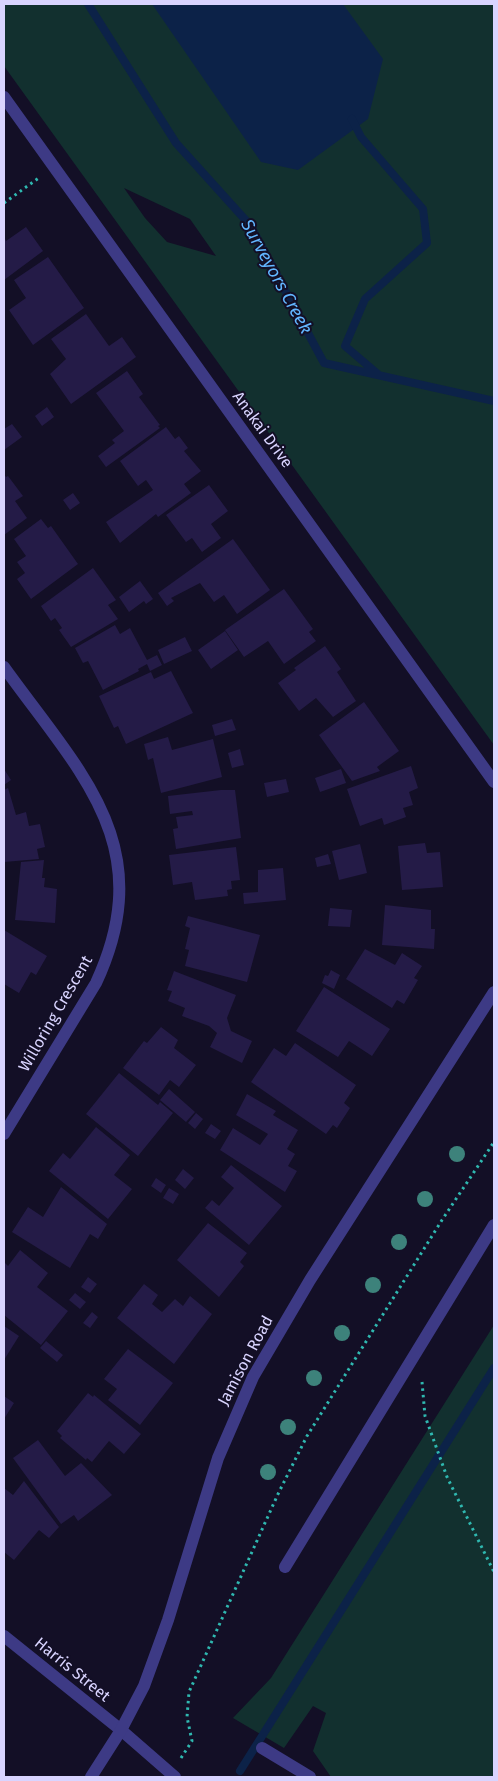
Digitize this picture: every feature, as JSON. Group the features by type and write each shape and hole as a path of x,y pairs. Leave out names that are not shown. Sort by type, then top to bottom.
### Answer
{"street":[{"name":"Anakai Drive","path":"4,97 494,782"},
{"name":"Willoring Crescent","path":"4,667 100,804 110,826 116,850 119,881 119,908 115,934 106,962 96,983 8,1118 4,1134"},
{"name":"Jamison Road","path":"91,1777 121,1730 144,1686 163,1634 218,1458 253,1377 310,1280 494,992"},
{"path":"285,1567 494,1225"},
{"name":"Harris Street","path":"4,1636 121,1730 175,1777"},
{"path":"262,1748 310,1777"}],"path":[{"path":"4,203 41,176"},
{"path":"192,1741 187,1717 189,1692 278,1494 328,1401 494,1142"},
{"path":"419,1346 424,1416 447,1477 494,1572"}],"green space":[{"path":"4,4 494,4 494,745 4,66","holes":["124,188 190,219 216,256 167,242 145,218"]},
{"path":"494,1325 494,1777 331,1777 313,1751 326,1713 313,1706 284,1748 233,1718 271,1678"}],"water":[{"path":"152,4 343,4 383,59 368,119 298,170 261,162"}],"building":[{"path":"26,227 43,251 4,280 4,237 6,241"},
{"path":"48,257 84,308 33,345 9,310 26,298 14,280"},
{"path":"86,314 109,346 122,337 136,357 71,404 50,374 66,359 51,339"},
{"path":"127,371 143,394 139,397 160,425 158,426 160,428 106,467 98,456 115,443 112,440 124,431 96,393"},
{"path":"47,407 54,417 42,426 35,416"},
{"path":"12,424 22,437 4,450 4,429"},
{"path":"166,427 175,439 179,436 188,448 184,451 201,471 184,484 191,493 158,517 156,514 120,543 106,522 153,490 146,480 138,486 120,461"},
{"path":"4,474 6,477 8,476 23,496 15,501 27,518 4,535"},
{"path":"209,485 228,511 211,524 221,538 202,552 192,538 186,542 166,515"},
{"path":"73,493 80,503 70,510 63,500"},
{"path":"41,519 48,528 51,526 78,564 31,599 17,579 25,573 17,562 26,556 14,539"},
{"path":"233,539 270,590 237,614 224,595 214,602 200,583 171,598 174,601 167,606 158,593"},
{"path":"93,568 116,600 108,605 118,619 71,647 59,630 62,628 55,618 51,621 41,606"},
{"path":"140,581 153,599 146,604 144,601 129,612 119,597"},
{"path":"284,589 313,629 309,632 316,641 284,664 268,641 244,657 225,630"},
{"path":"115,625 120,634 130,628 147,660 157,655 162,665 150,671 147,664 138,669 139,671 103,690 88,661 83,663 75,648"},
{"path":"225,631 238,650 211,669 198,650"},
{"path":"185,637 192,651 164,664 158,650"},
{"path":"325,646 341,669 337,672 356,701 333,717 316,698 299,711 278,683 296,670 294,668"},
{"path":"171,671 193,713 126,744 118,726 114,728 99,696 151,672 154,679"},
{"path":"364,702 399,751 377,767 380,771 352,781 319,735"},
{"path":"232,719 236,730 215,736 212,725"},
{"path":"168,737 172,750 213,739 222,777 161,793 153,758 148,760 144,744"},
{"path":"240,749 244,765 232,768 228,753"},
{"path":"411,766 418,788 409,792 413,805 403,808 406,817 384,825 382,818 360,826 347,789"},
{"path":"4,769 11,780 4,785"},
{"path":"341,769 346,783 320,792 315,778"},
{"path":"286,779 289,792 267,797 264,783"},
{"path":"8,788 16,815 26,812 29,826 40,824 45,847 37,849 39,859 4,862 4,790"},
{"path":"235,790 241,838 176,849 173,829 178,828 176,817 193,815 192,811 170,814 168,796"},
{"path":"425,843 427,853 440,852 443,887 402,890 398,846"},
{"path":"360,844 367,873 339,880 332,851"},
{"path":"236,847 240,880 231,881 232,889 227,890 228,896 195,900 192,882 173,885 169,855"},
{"path":"328,854 331,864 317,867 315,858"},
{"path":"44,860 42,878 45,878 44,887 57,889 55,923 15,920 21,862"},
{"path":"283,868 286,900 244,904 243,893 258,892 258,870"},
{"path":"385,905 431,910 431,929 435,929 434,949 382,945"},
{"path":"330,908 352,910 350,927 328,926"},
{"path":"188,916 260,935 247,982 185,966 189,950 185,949 190,928 185,926"},
{"path":"4,930 47,956 36,975 31,972 19,993 4,984"},
{"path":"365,949 395,965 402,953 422,966 414,978 418,980 404,1004 397,1000 392,1008 346,979"},
{"path":"331,970 340,975 334,989 322,983 325,975 328,976"},
{"path":"174,971 236,995 227,1018 231,1031 252,1041 242,1063 210,1047 217,1033 209,1026 182,1016 185,1008 168,1001 172,991 167,990"},
{"path":"324,987 390,1029 372,1056 349,1041 338,1057 296,1031"},
{"path":"161,1027 178,1040 174,1048 196,1065 179,1087 170,1080 159,1095 123,1068 144,1041 147,1043"},
{"path":"295,1043 356,1085 344,1103 350,1108 337,1128 333,1125 326,1134 251,1082 274,1048 286,1056"},
{"path":"119,1073 158,1105 160,1102 173,1113 138,1156 86,1114"},
{"path":"169,1089 195,1112 186,1122 160,1100"},
{"path":"247,1094 276,1111 273,1115 298,1130 287,1149 295,1154 288,1166 297,1171 285,1192 220,1150 233,1128 260,1145 268,1134 236,1115"},
{"path":"196,1113 203,1119 195,1129 188,1123"},
{"path":"211,1124 221,1131 215,1139 205,1133"},
{"path":"96,1127 130,1155 114,1175 132,1189 108,1219 49,1171 63,1153 70,1159"},
{"path":"231,1165 282,1206 249,1245 205,1208 212,1200 219,1206 234,1188 221,1177"},
{"path":"183,1169 194,1178 185,1189 175,1180"},
{"path":"156,1178 166,1185 161,1193 151,1186"},
{"path":"61,1187 107,1224 98,1239 90,1234 70,1268 12,1232 28,1207 43,1217"},
{"path":"169,1188 179,1194 173,1204 163,1198"},
{"path":"208,1223 247,1253 240,1262 244,1266 219,1297 177,1260"},
{"path":"20,1250 48,1273 37,1287 68,1311 41,1345 4,1315 4,1262 8,1266"},
{"path":"88,1277 97,1284 90,1293 81,1287"},
{"path":"144,1284 158,1295 152,1304 162,1312 175,1299 183,1306 190,1296 212,1314 174,1364 117,1318"},
{"path":"75,1293 86,1302 80,1309 69,1300"},
{"path":"92,1312 98,1317 90,1328 83,1323"},
{"path":"4,1326 19,1336 4,1360"},
{"path":"46,1341 63,1355 57,1362 40,1348"},
{"path":"128,1349 173,1383 140,1425 108,1400 117,1389 104,1379"},
{"path":"88,1393 93,1397 94,1395 141,1434 124,1454 109,1441 92,1462 87,1458 86,1460 60,1438 62,1436 57,1431"},
{"path":"4,1396 14,1403 4,1419"},
{"path":"38,1440 65,1476 81,1463 112,1495 78,1521 74,1515 61,1524 13,1458"},
{"path":"24,1481 59,1527 49,1538 39,1530 14,1560 4,1552 4,1488 13,1495"}],"waterway":[{"name":"Surveyors Creek","path":"88,4 176,143 250,225 324,363 494,401"},
{"path":"352,119 361,137 423,209 427,243 365,299 345,346 379,375"},
{"path":"240,1771 494,1368"}]}
